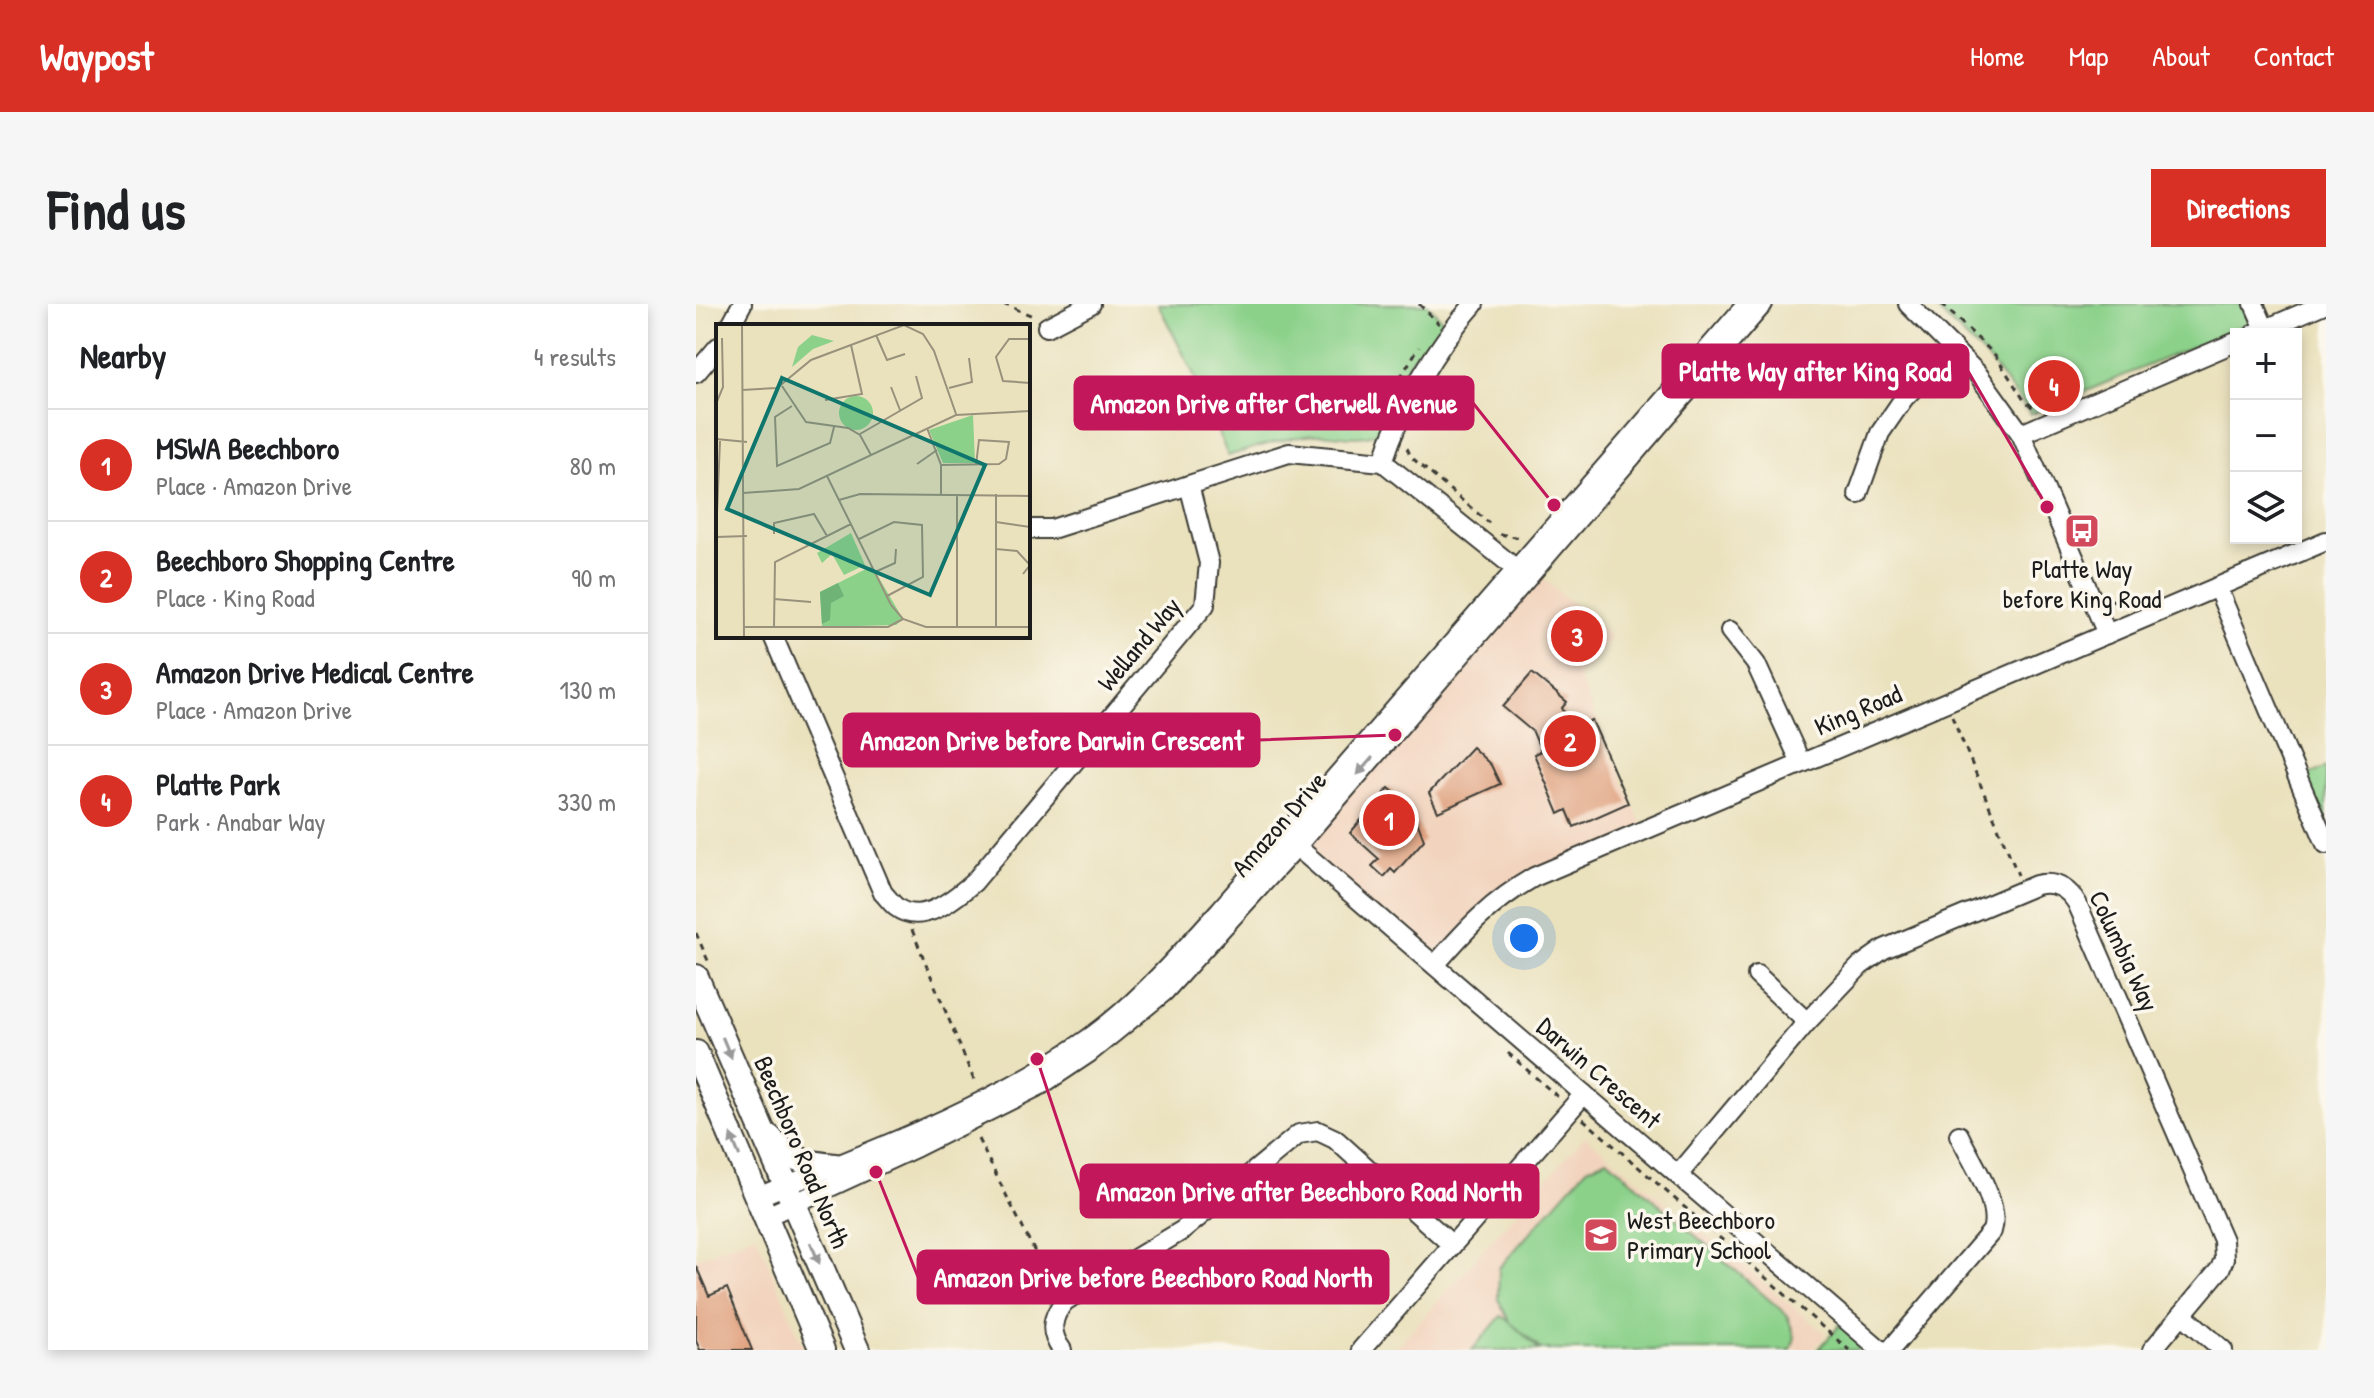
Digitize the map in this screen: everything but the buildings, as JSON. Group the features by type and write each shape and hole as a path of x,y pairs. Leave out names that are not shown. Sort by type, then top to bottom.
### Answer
{"main road":[{"name":"Beechboro Road North","path":"696,977 857,1350"},
{"path":"696,1053 822,1350"},
{"path":"762,1130 801,1162 835,1166"}],"street":[{"path":"731,324 742,304"},
{"path":"1047,327 1091,304"},
{"path":"1383,462 1393,432 1449,333 1474,304"},
{"name":"Amazon Drive","path":"1522,573 1531,549 1747,304"},
{"name":"Amazon Drive","path":"761,1207 1013,1101 1089,1053 1164,992 1522,573 1763,304"},
{"path":"1908,304 1977,373 2021,434 2107,634"},
{"path":"2254,304 2259,328"},
{"path":"2269,328 2324,304"},
{"path":"2021,434 2230,345"},
{"path":"1858,494 1880,433 1904,398 1953,348"},
{"path":"696,373 716,353"},
{"path":"1030,529 1052,529 1289,453 1383,462 1522,573"},
{"name":"Welland Way","path":"913,914 933,910 974,882 1205,605 1209,563 1189,485"},
{"name":"King Road","path":"1435,965 1479,915 1495,901 1534,877 2326,541"},
{"path":"2217,587 2326,844"},
{"path":"1730,631 1756,664 1801,763"},
{"path":"774,638 883,893 897,908 913,914"},
{"name":"Amazon Drive","path":"790,1195 835,1166 982,1101 1064,1054 1126,1008 1165,972 1290,841"},
{"name":"Darwin Crescent","path":"1290,841 1881,1350"},
{"name":"Columbia Way","path":"1678,1175 1807,1022 1860,966 1884,949 2024,890 2044,883 2054,884 2064,888 2077,903 2223,1240 2224,1259 2220,1269 2152,1350"},
{"path":"1757,975 1807,1022"},
{"path":"1361,1350 1584,1094"},
{"path":"1062,1350 1053,1334 1052,1325 1065,1301 1170,1239 1289,1141 1309,1131 1327,1134 1335,1139 1452,1245"},
{"path":"1890,1350 1992,1231 1995,1221 1992,1204 1959,1135"},
{"path":"2183,1315 2223,1350"}],"path":[{"path":"1003,304 1028,313 1047,327"},
{"path":"1419,304 1449,333"},
{"path":"1399,382 1404,368 1420,345"},
{"path":"1393,432 1405,442 1411,457 1502,535 1519,538 1531,549"},
{"path":"1946,701 2024,890"},
{"path":"913,914 912,930 982,1101"},
{"path":"1583,1119 1849,1350"},
{"path":"978,1139 1054,1290 1065,1301"}],"shaded area":[{"path":"1533,570 1611,637 1578,676 1644,830 1534,877 1435,965 1296,847"},
{"name":"West Beechboro Primary School","path":"1585,1136 1826,1334 1813,1350 1394,1350"},
{"path":"756,1234 805,1350 696,1350 696,1259"}],"green space":[{"path":"1158,304 1427,304 1445,323 1411,359 1376,433 1360,437 1303,436 1228,456 1192,371"},
{"path":"1931,304 2242,304 2250,323 2230,328 2230,331 2031,414 1986,357"},
{"path":"2326,767 2326,823 2305,776"},
{"name":"West Beechboro Primary School","path":"1607,1159 1787,1315 1795,1337 1791,1350 1542,1350 1511,1323 1540,1350 1472,1350 1501,1316 1509,1321 1498,1299 1499,1268 1587,1168"},
{"path":"1845,1319 1881,1350 1818,1350"}],"place":[{"name":"Platte Park","path":"2054,386"},
{"name":"Amazon Drive after Cherwell Avenue","path":"1554,505"},
{"name":"Platte Way after King Road","path":"2047,507"},
{"name":"Platte Way before King Road","path":"2082,531"},
{"name":"Amazon Drive Medical Centre","path":"1577,636"},
{"name":"Amazon Drive before Darwin Crescent","path":"1395,735"},
{"name":"Beechboro Shopping Centre","path":"1570,741"},
{"name":"MSWA Beechboro","path":"1389,820"},
{"name":"Amazon Drive after Beechboro Road North","path":"1037,1059"},
{"name":"Amazon Drive before Beechboro Road North","path":"876,1172"},
{"name":"West Beechboro Primary School","path":"1601,1235"}]}
